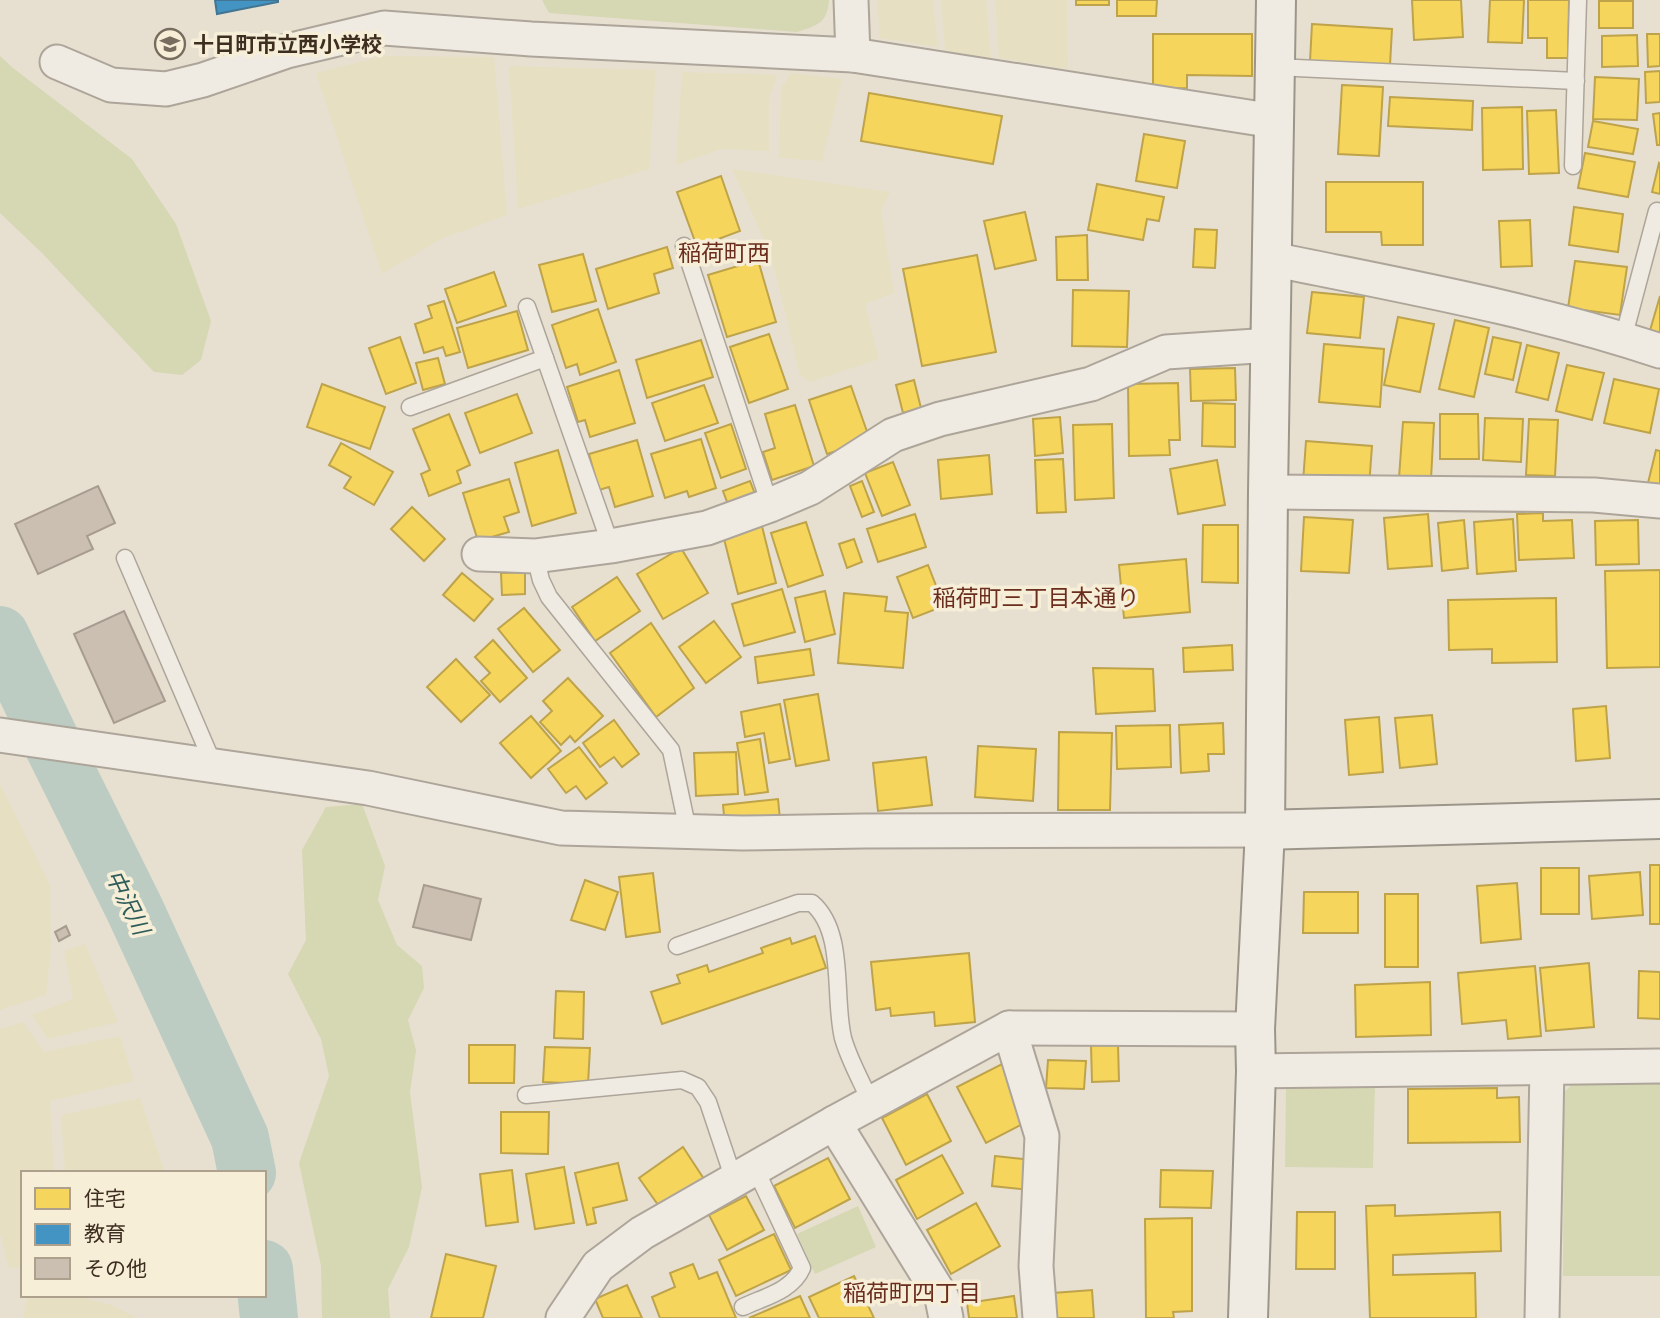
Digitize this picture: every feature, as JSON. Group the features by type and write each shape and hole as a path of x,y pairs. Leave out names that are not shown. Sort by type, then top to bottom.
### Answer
{"street":[{"path":"851,0 853,55"},
{"path":"1248,1318 1255,1029 1265,830 1276,0"},
{"path":"57,62 111,85 166,89 203,80 287,51 384,28 531,39 853,55 1274,121"},
{"path":"1272,259 1490,305 1660,351"},
{"path":"479,554 536,556 611,546 706,528 810,488 893,435 940,419 1091,384 1166,352 1271,345"},
{"path":"1268,492 1594,495 1660,502"},
{"path":"8,736 368,788 561,828 742,833 1265,830 1660,819"},
{"path":"563,1318 598,1266 642,1233 1009,1028 1255,1029"},
{"path":"1009,1028 1042,1136 1036,1266 1040,1318"},
{"path":"1256,1071 1660,1066"},
{"path":"1542,1318 1547,1068"},
{"path":"834,1124 942,1298 946,1318"}],"lane":[{"path":"1573,166 1578,0"},
{"path":"1275,67 1576,81"},
{"path":"1623,339 1657,211"},
{"path":"684,246 770,505"},
{"path":"527,307 611,546"},
{"path":"410,407 545,358"},
{"path":"536,556 541,580 549,597 671,750 688,831"},
{"path":"125,558 214,766"},
{"path":"677,946 798,903 812,903 822,912 831,931 844,1042 871,1103"},
{"path":"526,1094 682,1080 698,1087 745,1174 802,1268 790,1285 743,1307"}],"shaded area":[{"path":"877,0 933,0 938,47 880,38"},
{"path":"941,0 986,0 991,59 945,51"},
{"path":"995,0 1067,0 1068,69 999,58"},
{"path":"384,56 494,57 507,215 441,239 382,274 316,73"},
{"path":"509,66 656,70 649,169 518,209"},
{"path":"682,72 777,75 769,98 769,151 722,149 676,165"},
{"path":"791,73 842,79 822,161 779,158 781,89"},
{"path":"732,169 890,192 881,211 894,293 865,304 879,359 810,382 800,375 771,255"},
{"path":"0,784 50,885 51,950 46,995 0,1010"},
{"path":"85,944 118,1022 48,1039 32,1015 73,999 64,951"},
{"path":"23,1022 44,1052 120,1036 134,1081 50,1101 54,1171 21,1171 21,1266 9,1269 0,1233 0,1029"},
{"path":"140,1098 164,1171 65,1171 61,1115"},
{"path":"80,1297 111,1305 138,1318 23,1318 27,1298"}],"green space":[{"path":"542,0 829,0 826,14 820,22 797,32 549,13"},
{"path":"0,56 132,159 176,224 211,321 201,360 182,375 154,372 42,253 0,213"},
{"path":"362,804 385,866 378,900 397,945 422,966 424,988 408,1020 416,1050 410,1092 422,1187 409,1247 388,1289 390,1318 322,1318 321,1266 299,1163 329,1076 321,1039 288,974 306,940 302,850 326,807"},
{"path":"1660,1071 1660,1276 1563,1276 1564,1092 1586,1072"},
{"path":"1286,1081 1375,1082 1373,1168 1285,1167"},
{"path":"858,1206 876,1247 815,1274 797,1234"}],"building: 住宅":[{"path":"1076,0 1109,0 1109,5 1076,5"},
{"path":"1117,0 1157,0 1156,16 1117,16"},
{"path":"1412,0 1461,0 1463,37 1414,40"},
{"path":"1490,0 1524,0 1522,43 1488,42"},
{"path":"1528,0 1569,0 1568,58 1547,58 1547,38 1528,38"},
{"path":"1599,1 1633,1 1633,28 1599,28"},
{"path":"1312,24 1392,29 1390,65 1310,61"},
{"path":"1153,34 1252,34 1252,76 1187,75 1187,88 1153,89"},
{"path":"1647,34 1660,34 1660,66 1648,67"},
{"path":"1637,35 1638,66 1602,67 1602,36"},
{"path":"1660,71 1660,102 1646,103 1645,72"},
{"path":"1595,77 1639,79 1637,120 1593,119"},
{"path":"1342,85 1383,87 1379,156 1338,154"},
{"path":"869,93 1002,116 993,164 861,141"},
{"path":"1390,97 1473,101 1472,130 1388,126"},
{"path":"1522,107 1523,169 1483,170 1482,108"},
{"path":"1556,110 1559,173 1529,174 1527,111"},
{"path":"1660,113 1660,145 1657,145 1653,114"},
{"path":"1593,121 1638,129 1633,154 1588,147"},
{"path":"1144,134 1185,141 1177,188 1136,181"},
{"path":"1585,153 1635,162 1628,197 1578,188"},
{"path":"1660,164 1660,194 1652,192"},
{"path":"721,176 740,231 697,247 677,192"},
{"path":"1326,182 1423,182 1423,245 1382,245 1381,232 1326,232"},
{"path":"1097,184 1164,197 1159,221 1147,219 1143,240 1088,230"},
{"path":"1574,207 1623,214 1618,252 1569,245"},
{"path":"1025,212 1036,260 995,269 984,221"},
{"path":"1530,220 1532,266 1501,267 1499,221"},
{"path":"1195,229 1217,230 1215,268 1193,267"},
{"path":"1087,235 1088,280 1057,280 1056,237"},
{"path":"667,247 673,268 654,274 659,293 608,309 596,269"},
{"path":"583,254 596,301 552,312 539,265"},
{"path":"977,255 996,352 922,366 903,269"},
{"path":"758,260 776,322 727,337 708,275"},
{"path":"1575,261 1627,267 1620,315 1568,308"},
{"path":"494,272 506,306 457,323 445,289"},
{"path":"1073,290 1129,291 1127,347 1072,346"},
{"path":"1312,292 1364,297 1360,338 1307,333"},
{"path":"1660,296 1660,338 1649,334"},
{"path":"444,301 460,352 446,356 443,347 424,353 415,324 432,318 428,306"},
{"path":"598,309 616,362 580,375 577,364 566,368 552,325"},
{"path":"517,311 528,350 468,368 457,328"},
{"path":"1398,317 1434,324 1420,392 1384,385"},
{"path":"1455,320 1489,328 1474,397 1439,389"},
{"path":"769,334 788,389 749,403 730,347"},
{"path":"400,337 416,383 386,394 369,348"},
{"path":"1493,337 1521,343 1513,380 1485,374"},
{"path":"701,340 713,377 647,398 636,360"},
{"path":"1324,344 1384,349 1380,407 1319,402"},
{"path":"1527,345 1559,353 1548,400 1516,392"},
{"path":"438,358 445,384 423,390 416,363"},
{"path":"1567,365 1604,373 1592,420 1556,411"},
{"path":"1235,368 1236,400 1191,401 1190,369"},
{"path":"619,370 635,423 590,437 585,420 578,422 567,387"},
{"path":"1614,379 1659,389 1650,433 1604,423"},
{"path":"914,380 921,408 903,413 896,385"},
{"path":"1178,383 1180,440 1169,440 1170,455 1129,456 1128,384"},
{"path":"322,384 385,407 370,449 307,427"},
{"path":"704,385 718,423 665,441 652,403"},
{"path":"851,386 870,440 827,454 809,400"},
{"path":"517,394 532,433 480,453 465,413"},
{"path":"1203,403 1235,404 1235,447 1202,446"},
{"path":"795,405 814,466 772,480 763,452 775,448 765,414"},
{"path":"449,414 470,465 457,471 461,483 429,496 421,474 430,470 413,429"},
{"path":"1440,414 1478,414 1479,459 1440,459"},
{"path":"1060,417 1063,453 1035,456 1033,419"},
{"path":"1485,418 1523,419 1521,462 1483,460"},
{"path":"1529,419 1558,420 1555,476 1526,475"},
{"path":"1403,422 1434,423 1431,479 1399,478"},
{"path":"731,424 746,469 721,478 705,433"},
{"path":"1112,424 1114,498 1075,500 1073,425"},
{"path":"701,439 716,488 689,497 687,491 665,498 651,454"},
{"path":"637,440 653,496 615,507 609,487 599,490 589,454"},
{"path":"1306,441 1372,446 1369,487 1303,482"},
{"path":"341,443 393,472 374,505 344,488 351,477 329,465"},
{"path":"558,450 576,513 532,526 515,463"},
{"path":"1656,450 1660,451 1660,486 1648,483"},
{"path":"989,455 992,494 941,499 938,460"},
{"path":"1063,459 1066,512 1037,513 1035,460"},
{"path":"1217,460 1225,505 1178,514 1170,469"},
{"path":"893,462 910,505 882,516 865,473"},
{"path":"509,479 519,512 504,517 509,532 478,541 463,493"},
{"path":"750,481 757,499 730,510 723,491"},
{"path":"862,481 874,512 862,517 850,486"},
{"path":"412,507 445,539 424,561 391,529"},
{"path":"1543,513 1543,521 1572,520 1574,558 1519,560 1517,514"},
{"path":"915,514 926,547 878,562 867,529"},
{"path":"1428,514 1432,566 1388,569 1384,518"},
{"path":"1304,517 1353,520 1349,573 1301,571"},
{"path":"1513,519 1516,571 1477,574 1474,522"},
{"path":"1464,520 1468,568 1442,571 1438,523"},
{"path":"1638,520 1639,564 1596,565 1595,521"},
{"path":"761,522 776,583 738,594 722,531"},
{"path":"806,522 823,575 788,587 771,533"},
{"path":"1203,525 1238,525 1238,583 1202,582"},
{"path":"854,539 862,562 847,568 839,544"},
{"path":"681,548 708,593 663,619 637,574"},
{"path":"1186,559 1190,612 1124,618 1119,565"},
{"path":"928,565 944,606 913,618 897,577"},
{"path":"1660,570 1660,667 1607,668 1605,571"},
{"path":"525,572 525,594 502,595 501,573"},
{"path":"462,573 493,599 474,621 443,595"},
{"path":"617,577 640,611 595,641 572,607"},
{"path":"782,589 795,632 744,646 732,604"},
{"path":"825,591 835,634 805,642 795,598"},
{"path":"844,593 887,597 885,611 908,613 903,668 838,663"},
{"path":"1556,598 1557,662 1492,663 1492,649 1449,650 1448,600"},
{"path":"524,608 560,650 533,672 498,629"},
{"path":"714,621 741,657 706,683 679,647"},
{"path":"651,623 694,688 656,717 610,653"},
{"path":"493,640 527,678 500,702 481,681 490,673 475,657"},
{"path":"1232,645 1233,670 1184,672 1183,648"},
{"path":"810,649 814,675 758,683 755,657"},
{"path":"456,659 490,695 461,722 427,687"},
{"path":"1093,668 1153,669 1155,711 1096,714"},
{"path":"568,678 603,716 575,742 570,736 561,745 540,722 552,711 543,701"},
{"path":"818,694 829,760 796,766 784,700"},
{"path":"780,704 790,759 769,763 764,733 745,737 741,712"},
{"path":"1606,706 1610,758 1576,761 1573,709"},
{"path":"1432,715 1437,764 1400,768 1395,718"},
{"path":"531,716 561,751 531,778 500,743"},
{"path":"1379,717 1383,772 1349,775 1345,720"},
{"path":"614,720 639,754 622,767 614,757 600,767 583,743"},
{"path":"1223,723 1224,754 1208,754 1209,771 1181,773 1179,725"},
{"path":"1170,725 1171,767 1117,769 1116,726"},
{"path":"1059,732 1112,733 1110,810 1058,810"},
{"path":"760,739 768,792 745,795 737,743"},
{"path":"978,746 1036,749 1033,801 975,797"},
{"path":"579,747 607,783 586,799 576,786 566,793 548,769"},
{"path":"736,752 738,794 696,796 694,753"},
{"path":"926,757 932,805 878,811 873,763"},
{"path":"778,799 780,819 725,826 723,805"},
{"path":"1650,865 1660,865 1660,924 1650,924"},
{"path":"1541,868 1579,868 1579,914 1541,914"},
{"path":"1640,872 1643,915 1592,919 1589,876"},
{"path":"653,873 660,932 626,937 619,877"},
{"path":"585,880 618,892 605,930 571,920"},
{"path":"1517,883 1521,939 1481,943 1477,886"},
{"path":"1304,892 1358,892 1358,933 1303,933"},
{"path":"1385,894 1418,894 1418,967 1385,967"},
{"path":"815,936 826,968 662,1024 651,992 680,983 677,975 707,965 709,972 763,953 761,948 790,938 792,944"},
{"path":"969,953 975,1022 935,1026 934,1012 891,1016 890,1008 876,1010 871,962"},
{"path":"1589,963 1594,1027 1546,1031 1540,968"},
{"path":"1535,966 1541,1036 1508,1039 1506,1020 1462,1024 1458,973"},
{"path":"1639,971 1660,972 1660,1019 1638,1018"},
{"path":"1430,982 1431,1035 1356,1037 1355,985"},
{"path":"556,991 584,992 583,1039 554,1038"},
{"path":"1118,1044 1119,1081 1092,1082 1091,1045"},
{"path":"469,1045 515,1045 514,1083 469,1083"},
{"path":"545,1047 590,1048 588,1084 543,1082"},
{"path":"1048,1060 1086,1061 1084,1089 1046,1088"},
{"path":"1002,1064 1030,1120 986,1143 957,1087"},
{"path":"1497,1088 1497,1098 1519,1097 1520,1142 1408,1143 1408,1089"},
{"path":"927,1094 951,1141 906,1165 882,1118"},
{"path":"501,1112 549,1112 548,1154 501,1153"},
{"path":"683,1147 704,1179 661,1209 639,1178"},
{"path":"942,1155 963,1193 917,1219 896,1180"},
{"path":"995,1156 1032,1160 1029,1190 992,1186"},
{"path":"828,1158 850,1199 795,1228 774,1186"},
{"path":"618,1163 627,1200 593,1208 596,1223 587,1225 575,1173"},
{"path":"564,1167 574,1223 535,1229 526,1174"},
{"path":"512,1170 518,1222 486,1226 480,1174"},
{"path":"1161,1170 1213,1171 1211,1208 1160,1207"},
{"path":"746,1196 764,1230 727,1250 709,1215"},
{"path":"976,1203 1000,1246 951,1274 927,1230"},
{"path":"1395,1205 1395,1216 1500,1212 1501,1251 1393,1255 1393,1275 1475,1273 1476,1318 1370,1318 1366,1206"},
{"path":"1297,1212 1335,1212 1335,1269 1296,1269"},
{"path":"1192,1218 1192,1311 1173,1312 1174,1318 1146,1318 1145,1219"},
{"path":"774,1234 791,1270 736,1296 719,1260"},
{"path":"446,1254 496,1266 483,1318 431,1318"},
{"path":"693,1264 699,1279 717,1272 736,1318 660,1318 652,1297 675,1287 670,1273"},
{"path":"854,1276 874,1318 819,1318 809,1297"},
{"path":"627,1285 642,1318 603,1318 595,1299"},
{"path":"1092,1290 1094,1318 1054,1318 1053,1293"},
{"path":"800,1296 810,1318 749,1318"},
{"path":"1014,1296 1017,1318 969,1318 967,1303"}],"building: 教育":[{"path":"215,0 278,0 278,2 217,14"}],"building: その他":[{"path":"98,486 115,523 87,536 93,549 38,574 15,524"},
{"path":"124,611 165,701 114,723 74,634"},
{"path":"424,885 481,899 471,940 413,927"},
{"path":"66,926 70,935 59,941 55,932"}],"waterway":[{"name":"中沢川","path":"0,635 134,908 240,1138 247,1171"},
{"name":"中沢川","path":"266,1289 269,1318"}],"place":[{"name":"十日町市立西小学校","path":"170,44"}],"district":[{"name":"稲荷町西","path":"724,252"},
{"name":"稲荷町三丁目本通り","path":"1036,597"},
{"name":"稲荷町四丁目","path":"912,1292"}]}
